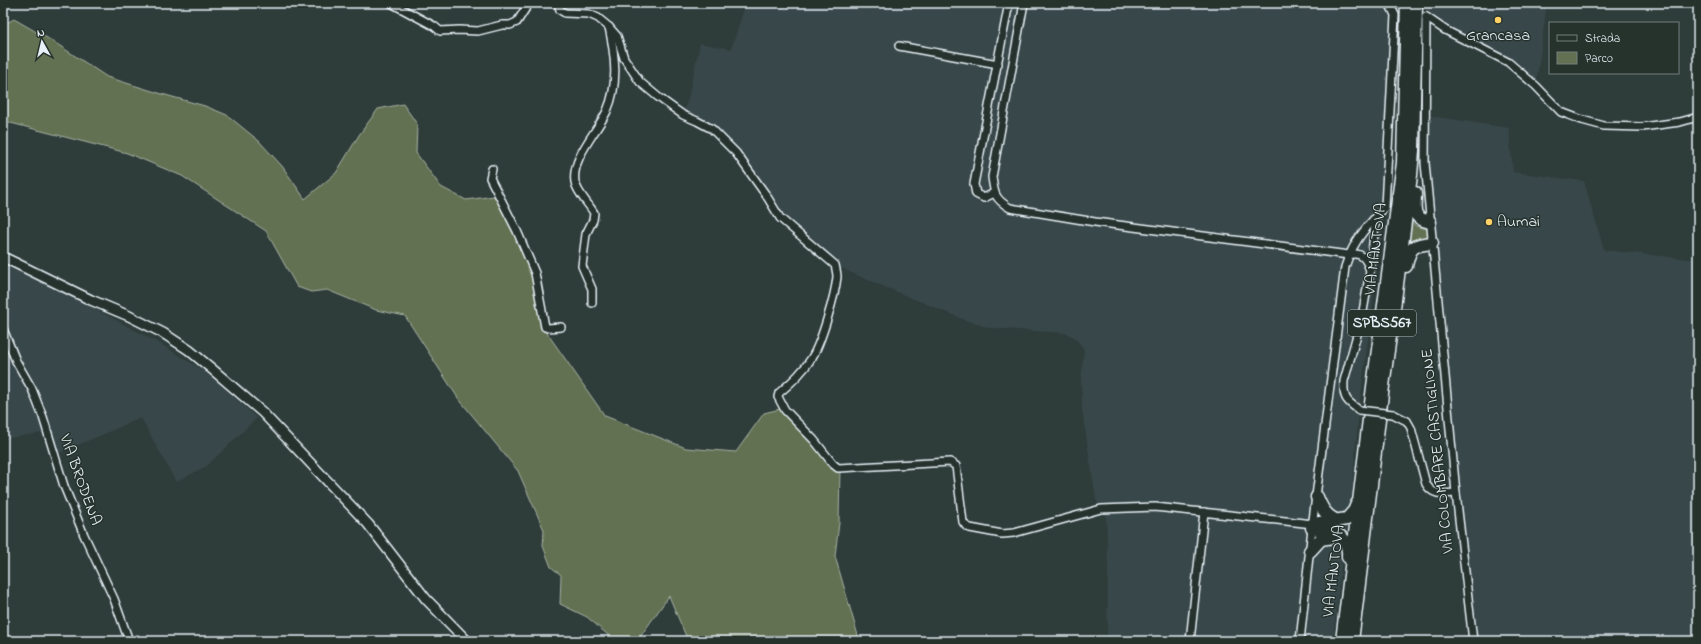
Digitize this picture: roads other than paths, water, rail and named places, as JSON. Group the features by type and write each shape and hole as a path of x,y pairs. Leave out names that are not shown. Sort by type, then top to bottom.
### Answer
{"highway":[{"name":"VIA MANTOVA","path":"1342,641 1359,497 1403,163 1407,3"},
{"name":"VIA MANTOVA","path":"1352,641 1413,150 1416,3"},
{"path":"1413,150 1416,177 1416,215 1419,219 1430,222"},
{"path":"1394,308 1404,279 1409,253 1413,247 1419,244 1432,243"},
{"path":"1317,497 1322,510 1335,520"},
{"path":"1313,526 1335,520 1341,520 1350,516 1354,511 1359,497"},
{"path":"1313,526 1339,536 1347,542 1349,548 1347,573 1350,580"},
{"path":"1310,551 1322,539 1339,536"}],"street":[{"path":"391,3 434,26 440,31 478,31 502,25 510,25 517,22 529,3"},
{"path":"558,3 560,10 565,13 589,14 598,18 609,27 617,36 624,58 640,82 683,115 712,129 736,153 766,195 780,218 835,265 837,275 836,282 817,348 810,360 793,381 778,393 778,397 785,410 838,468 950,462 956,466 963,522 970,528 1002,534 1014,533 1102,509 1155,507 1313,526"},
{"path":"994,193 984,198 976,194 974,184 1009,3"},
{"path":"1024,3 992,177 994,193 1000,202 1010,208 1096,222 1349,255 1359,254 1365,257 1370,271"},
{"path":"1300,641 1344,273 1349,255 1366,227 1385,207 1395,15 1389,3"},
{"name":"VIA COLOMBARE CASTIGLIONE","path":"1473,641 1456,493 1425,164 1426,17 1445,30 1508,62 1536,86 1561,112 1582,120 1604,126 1642,127 1680,122 1698,116"},
{"path":"592,303 592,289 582,266 586,234 593,220 594,213 575,184 574,172 584,149 607,110 612,98 616,71 615,57 609,27"},
{"path":"900,46 998,64"},
{"path":"492,169 490,178 517,231 535,273 545,327 561,328"},
{"path":"1376,216 1370,271 1362,317 1344,382 1344,392 1350,404 1359,410 1393,414 1407,421 1411,428 1426,484 1429,488 1439,494 1456,493"},
{"path":"1366,227 1372,236 1373,245"},
{"path":"3,257 163,333 189,350 212,369 262,412 368,524 426,599 467,641"},
{"name":"VIA BRODENA","path":"3,329 16,361 32,389 43,417 64,486 84,535 114,599 129,641"},
{"path":"1190,641 1204,512"}],"place":[{"name":"Grancasa","path":"1498,20"},
{"name":"Aumai","path":"1489,222"}]}
